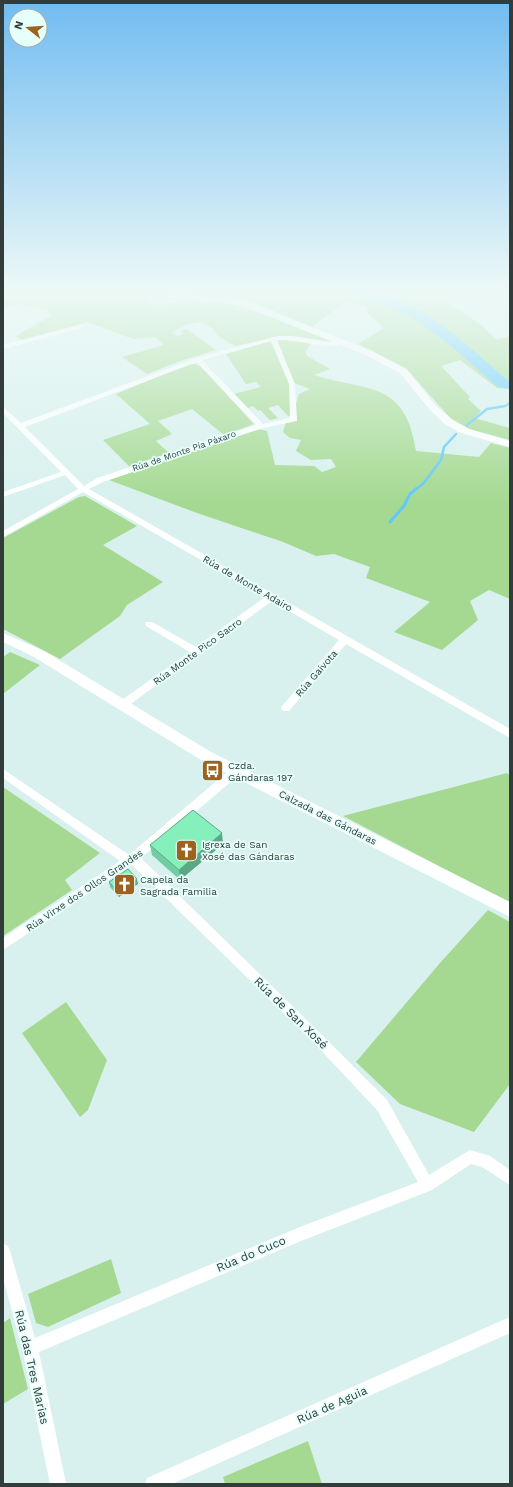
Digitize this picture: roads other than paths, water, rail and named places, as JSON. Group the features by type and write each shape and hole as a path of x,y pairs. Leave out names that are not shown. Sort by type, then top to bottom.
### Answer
{"main road":[{"path":"388,363 404,372 413,381 433,408 457,427 477,435 510,444"},
{"name":"Calzada das Gándaras","path":"3,637 39,654 206,756 426,866 510,910"}],"street":[{"path":"21,426 186,363"},
{"path":"202,363 261,426"},
{"name":"Rúa de Monte Pía Páxaro","path":"3,534 100,480 261,426 294,419 292,384 283,363"},
{"name":"Rúa de Monte Adairo","path":"3,409 65,473 83,489 510,734"},
{"path":"3,495 65,473"},
{"name":"Rúa Monte Pico Sacro","path":"122,705 272,597"},
{"path":"149,624 196,651"},
{"name":"Rúa Gaivota","path":"286,708 345,639"},
{"name":"Rúa Virxe dos Ollos Grandes","path":"3,945 131,860 236,771"},
{"name":"Rúa de San Xosé","path":"3,773 131,860 320,1041 382,1105 427,1185"},
{"name":"Rúa do Cuco","path":"30,1348 300,1234 427,1185 470,1157 485,1161 510,1177"},
{"name":"Rúa das Tres Marias","path":"3,1251 30,1348 58,1484"},
{"name":"Rúa de Aguia","path":"153,1484 510,1325"}],"waterway":[{"path":"479,363 503,384 510,385"},
{"path":"467,425 487,409 505,406 510,403"},
{"path":"416,489 423,484 441,460 444,447 456,434"},
{"path":"390,522 404,506 410,494 417,488"}],"place":[{"name":"Czda. Gándaras 197","path":"212,771"},
{"name":"Igrexa de San Xosé das Gándaras","path":"187,850"},
{"name":"Capela da Sagrada Familia","path":"124,885"}]}
